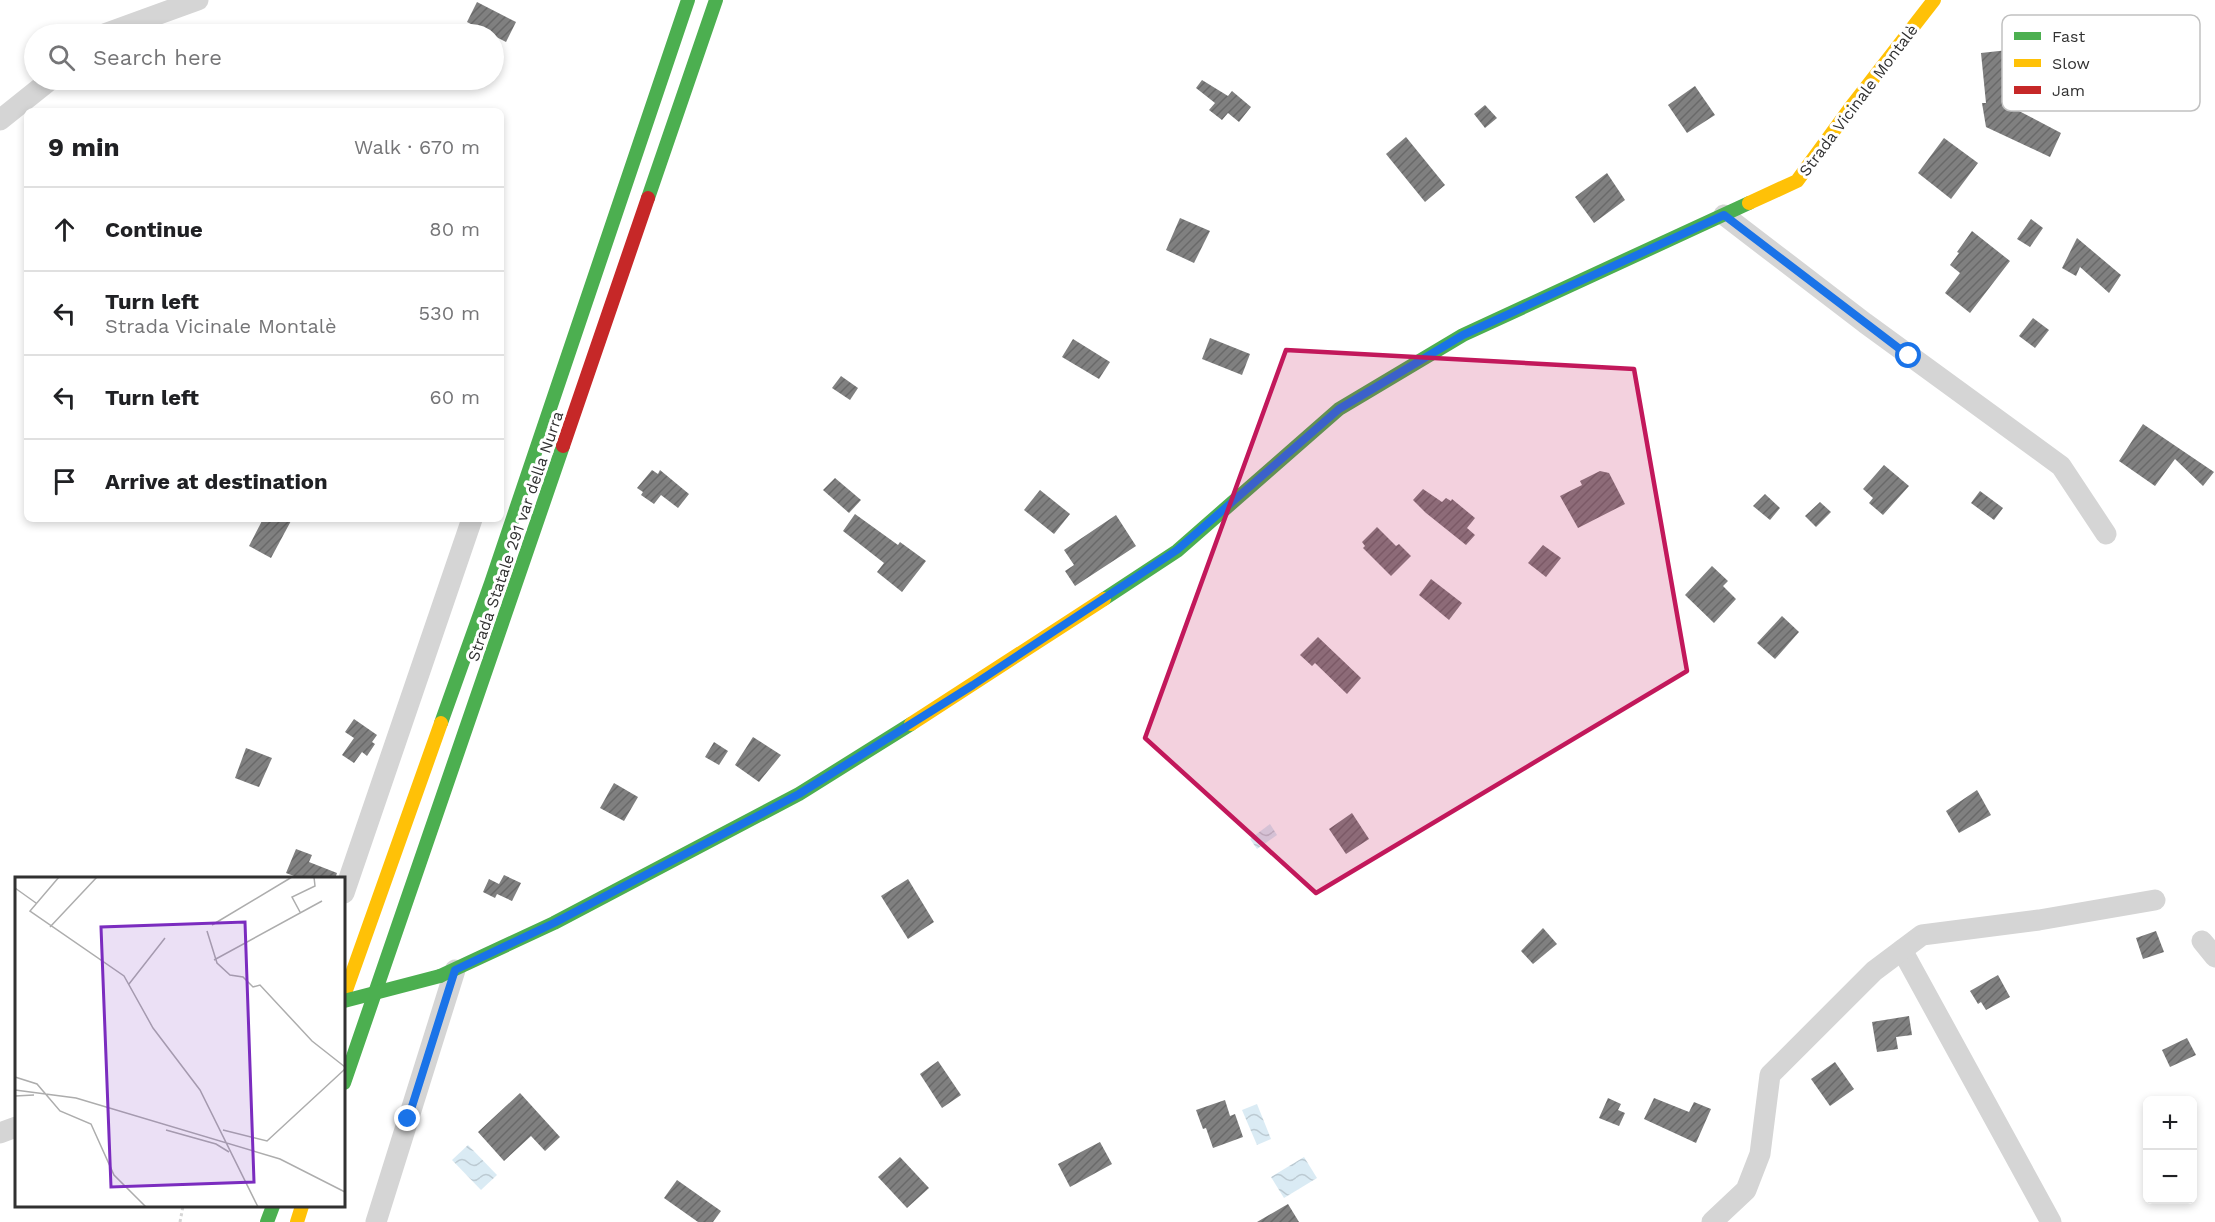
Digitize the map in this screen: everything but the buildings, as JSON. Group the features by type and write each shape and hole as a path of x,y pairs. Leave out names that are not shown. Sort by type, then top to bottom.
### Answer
{"main road":[{"name":"Strada Statale 291 var della Nurra","path":"345,993 494,572 688,0"},
{"name":"Strada Statale 291 var della Nurra","path":"345,1080 716,0"},
{"name":"Strada Vicinale Montalè","path":"345,1001 447,973 554,923 799,794 973,685 1177,550 1339,409 1463,335 1797,181 1934,0"},
{"path":"267,1222 273,1207"},
{"path":"297,1222 302,1207"}],"street":[{"path":"132,24 198,0"},
{"path":"0,120 38,90"},
{"path":"1724,215 1865,323 2061,466 2106,534"},
{"path":"345,890 471,522"},
{"path":"1712,1222 1746,1190 1760,1154 1770,1075 1874,971 1902,950 1923,935 2039,920 2155,900"},
{"path":"1902,950 2051,1222"},
{"path":"376,1222 447,973"},
{"path":"0,1133 15,1127"}],"path":[{"path":"180,1222 183,1207"}],"highlighted area":[{"path":"1286,350 1634,369 1687,671 1316,893 1145,738"}],"water":[{"path":"1270,824 1277,835 1257,849 1250,839"},
{"path":"1257,1104 1271,1139 1257,1145 1242,1110"},
{"path":"468,1145 497,1175 481,1190 452,1160"},
{"path":"1304,1157 1317,1178 1284,1198 1271,1177"}],"traffic: fast":[{"path":"441,723 491,583 688,0"},
{"path":"648,198 716,0"},
{"path":"1104,599 1177,551 1339,409 1463,335 1749,203"},
{"path":"345,1080 563,446"},
{"path":"440,976 554,923 799,794 911,724"},
{"path":"345,1001 440,976"},
{"path":"267,1222 273,1207"}],"traffic: slow":[{"path":"1749,203 1797,181 1934,0"},
{"path":"911,724 1104,599"},
{"path":"345,993 441,723"},
{"path":"297,1222 302,1207"}],"traffic: jam":[{"path":"563,446 648,198"}],"route":[{"path":"408,1119 455,970 554,923 799,794 973,685 1177,550 1339,409 1463,335 1724,215 1909,356"}]}
